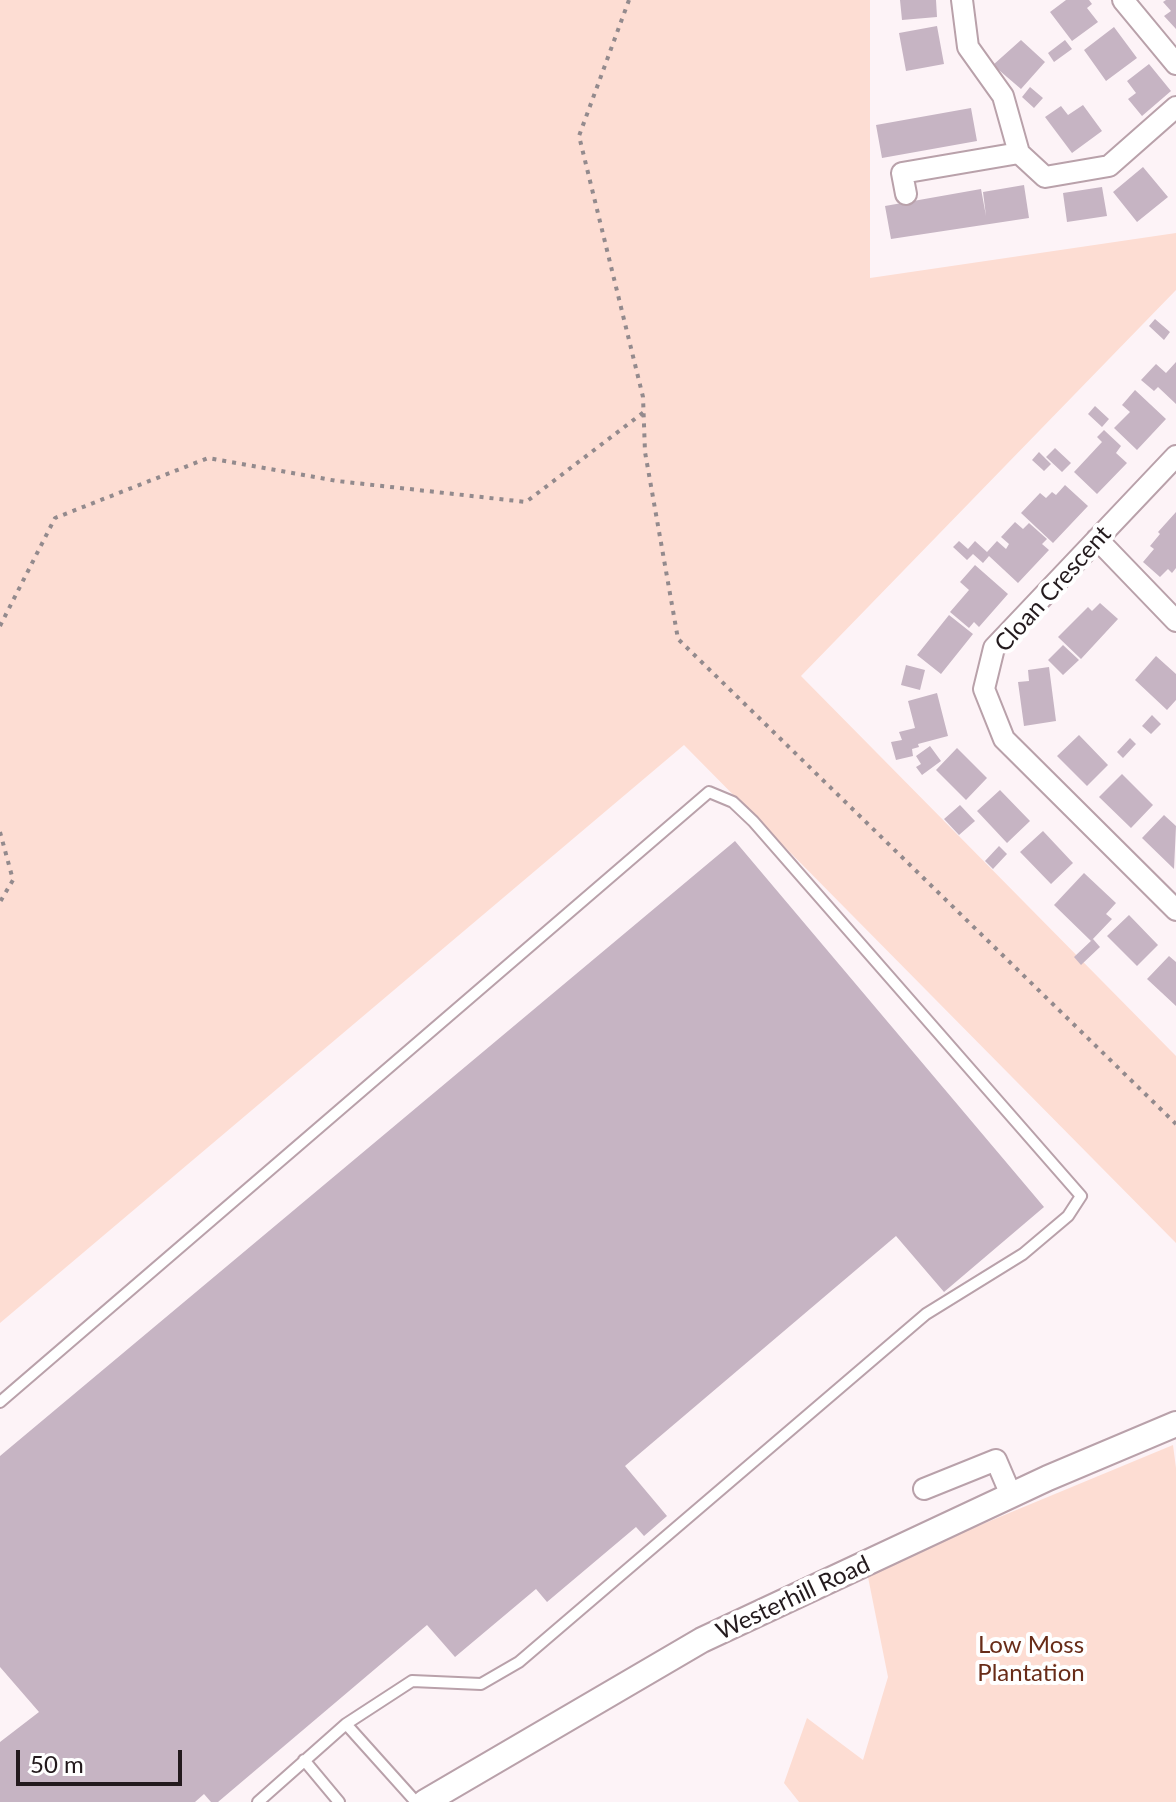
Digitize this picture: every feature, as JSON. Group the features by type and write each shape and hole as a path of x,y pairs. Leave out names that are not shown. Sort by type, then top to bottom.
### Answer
{"street":[{"path":"962,0 968,47 1003,96 1019,153 1045,177 1109,166 1176,107"},
{"path":"1123,0 1176,64"},
{"path":"906,194 902,173 1019,153"},
{"name":"Cloan Crescent","path":"1176,456 994,648 984,689 1004,739 1176,910"},
{"path":"1097,539 1176,621"},
{"name":"Westerhill Road","path":"425,1802 702,1640 1011,1495 1176,1424"},
{"path":"924,1489 996,1460 1011,1495"}],"lane":[{"path":"0,1402 697,799 709,792 733,802 1081,1196 1068,1216 1023,1254 926,1314 519,1662 481,1684 412,1681 346,1724 258,1802"},
{"path":"346,1724 416,1802"},
{"path":"304,1760 339,1802"}],"path":[{"path":"629,0 579,136 643,397 645,452 678,639 1176,1124"},
{"path":"0,626 55,518 208,458 337,481 526,502 644,412"},
{"path":"0,832 13,880 0,902"}],"green space":[{"path":"0,0 870,0 870,278 1176,233 1176,290 801,676 1176,1056 1176,1243 684,745 0,1323"},
{"name":"Low Moss Plantation","path":"1173,1445 1176,1468 1176,1802 799,1802 784,1783 807,1718 863,1760 888,1677 867,1572"}],"building":[{"path":"900,0 936,0 937,17 902,20"},
{"path":"1066,0 1089,0 1092,4 1087,8 1098,22 1072,41 1050,12"},
{"path":"1176,0 1176,29 1164,16 1171,11 1163,2"},
{"path":"937,26 944,64 906,71 899,33"},
{"path":"1114,27 1137,58 1106,81 1084,50"},
{"path":"1021,40 1045,62 1021,89 993,65"},
{"path":"1065,40 1072,49 1054,62 1048,53"},
{"path":"1149,64 1171,91 1142,116 1128,99 1136,93 1127,81"},
{"path":"1030,87 1043,98 1034,108 1022,97"},
{"path":"1083,105 1102,131 1072,153 1045,117 1061,106 1068,115"},
{"path":"971,108 977,141 882,158 876,125"},
{"path":"1143,167 1168,197 1137,222 1113,192"},
{"path":"1024,185 1029,218 891,239 885,206 981,189 986,216 983,192"},
{"path":"1102,187 1107,216 1067,222 1063,193"},
{"path":"1155,319 1170,332 1164,340 1149,326"},
{"path":"1176,362 1176,404 1158,387 1154,391 1141,380 1156,364 1166,373"},
{"path":"1135,390 1166,419 1137,450 1114,428 1130,412 1122,405"},
{"path":"1095,406 1109,419 1102,427 1088,414"},
{"path":"1104,430 1121,446 1116,453 1127,463 1097,494 1074,472 1102,442 1097,437"},
{"path":"1055,448 1071,463 1062,472 1046,457"},
{"path":"1039,452 1051,464 1044,471 1032,460"},
{"path":"1065,485 1088,506 1053,543 1021,513 1040,493 1046,498 1052,492 1056,495"},
{"path":"1176,512 1176,568 1172,573 1168,569 1160,577 1143,562 1154,549 1150,546 1160,534 1158,532"},
{"path":"1015,522 1023,529 1029,523 1047,539 1042,544 1049,550 1018,583 989,556 983,563 973,554 967,560 953,547 959,541 968,549 975,541 987,552 997,541 1006,549 1009,544 1001,537"},
{"path":"975,565 1008,594 979,627 974,622 969,628 950,612 969,590 960,582"},
{"path":"1100,603 1118,619 1081,659 1058,637 1088,607 1092,611"},
{"path":"949,615 973,634 941,674 917,655"},
{"path":"1063,645 1079,660 1063,675 1048,660"},
{"path":"1156,656 1176,674 1176,700 1167,710 1135,680"},
{"path":"906,665 925,670 920,690 901,685"},
{"path":"1049,667 1056,721 1024,726 1018,682 1029,681 1028,670"},
{"path":"937,693 948,736 918,744 919,747 912,749 913,756 896,760 891,742 902,740 899,732 915,728 908,701"},
{"path":"1152,715 1161,724 1151,734 1142,726"},
{"path":"1079,735 1108,765 1087,786 1057,756"},
{"path":"1130,738 1136,744 1123,758 1117,752"},
{"path":"930,746 941,761 922,775 916,767 921,764 916,756"},
{"path":"957,748 987,778 966,800 936,770"},
{"path":"1122,774 1153,805 1131,828 1099,797"},
{"path":"1000,790 1030,821 1007,843 977,811"},
{"path":"960,805 975,821 959,835 944,819"},
{"path":"1164,815 1176,826 1174,869 1142,838"},
{"path":"1043,831 1073,863 1051,884 1020,852"},
{"path":"735,841 1044,1207 944,1292 896,1236 625,1466 667,1516 644,1536 636,1527 547,1602 536,1589 455,1657 427,1625 218,1802 211,1802 204,1794 195,1802 0,1802 0,1742 39,1712 0,1667 0,1456"},
{"path":"999,846 1007,854 993,869 985,861"},
{"path":"1084,873 1116,903 1106,914 1112,919 1091,941 1054,905"},
{"path":"1129,915 1158,945 1137,966 1107,936"},
{"path":"1093,939 1100,947 1081,965 1074,957"},
{"path":"1169,956 1176,962 1176,1006 1147,979"}]}
